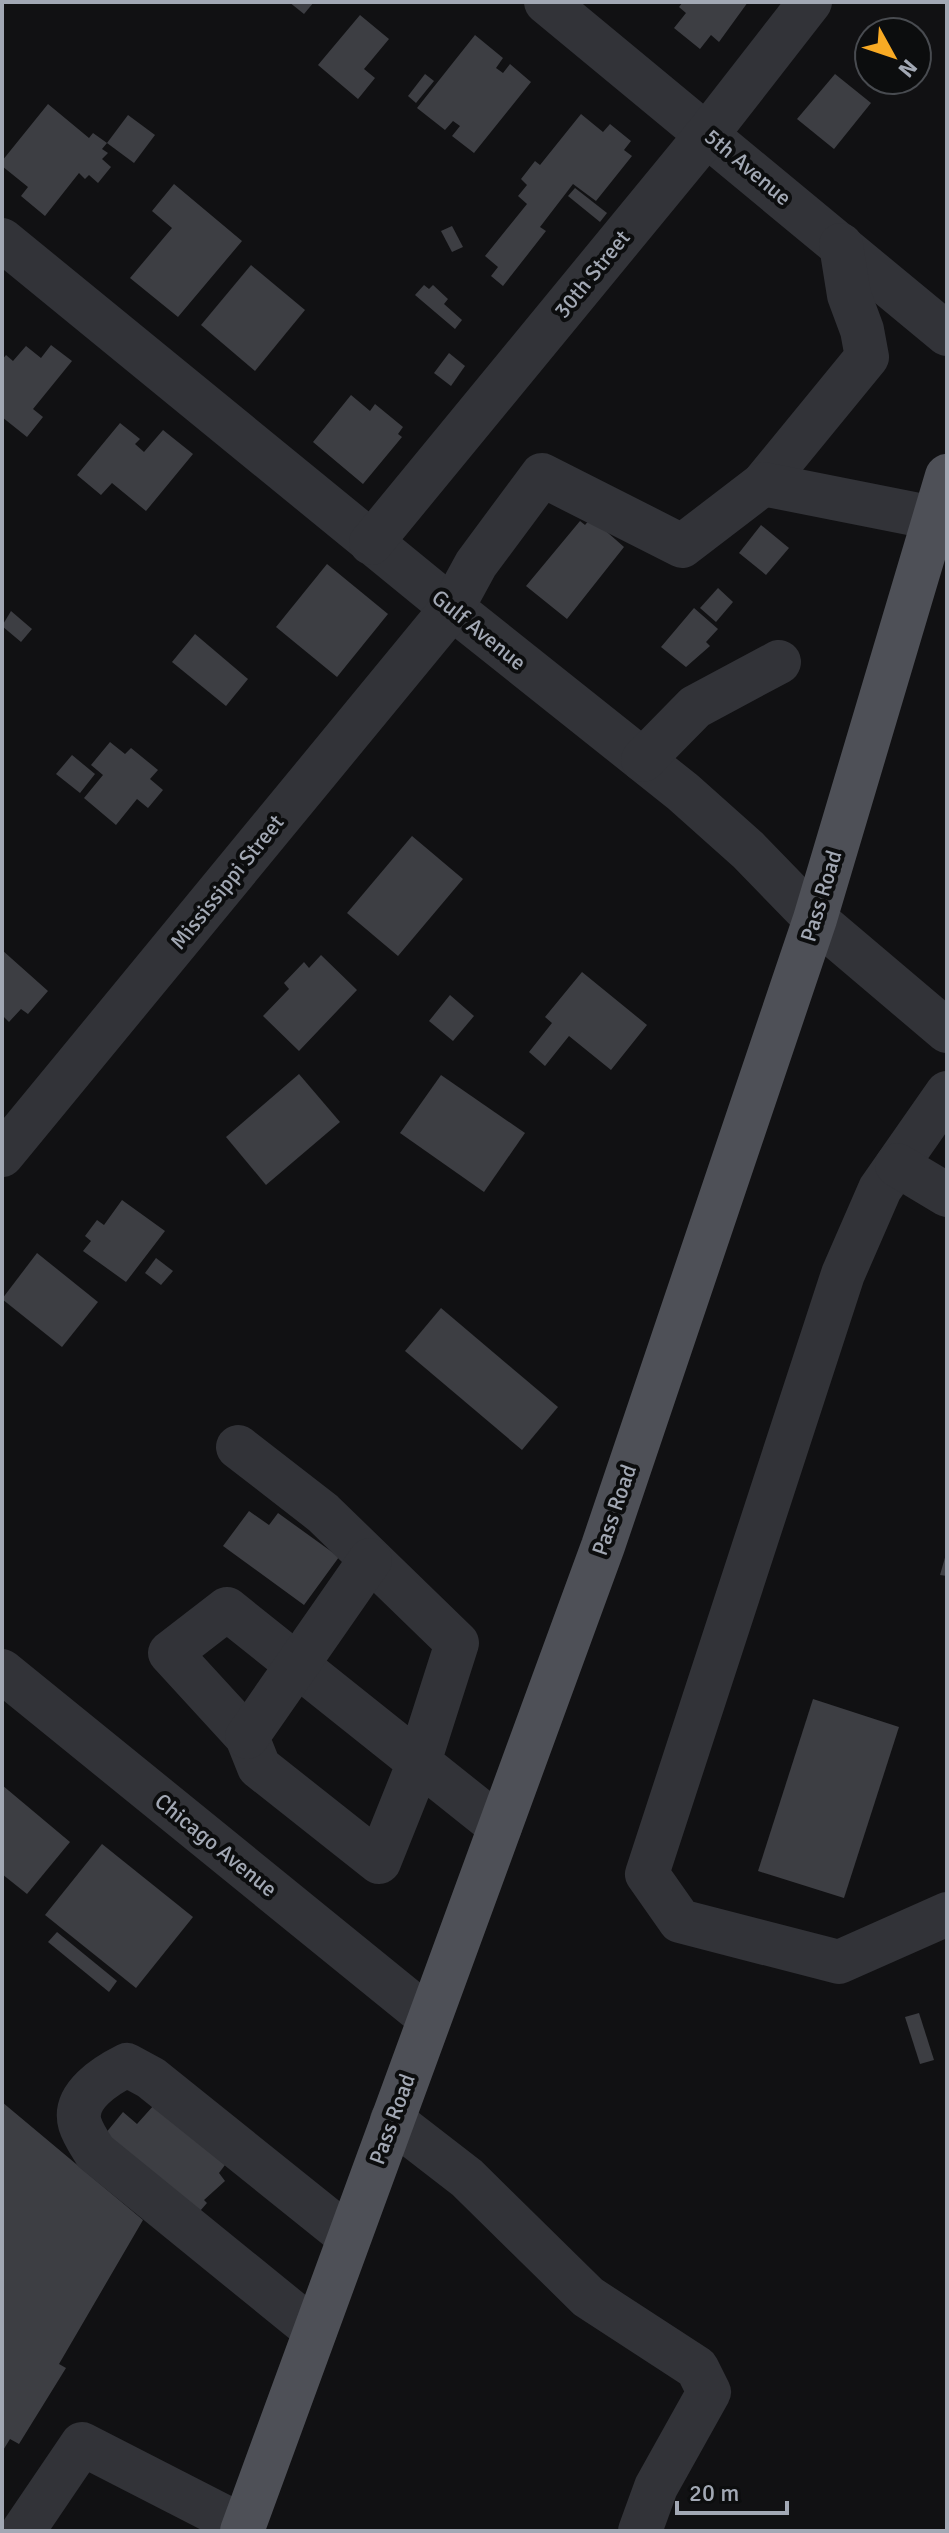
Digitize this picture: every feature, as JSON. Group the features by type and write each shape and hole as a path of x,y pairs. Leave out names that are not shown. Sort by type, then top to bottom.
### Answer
{"main road":[{"name":"Pass Road","path":"243,2529 603,1546 815,919 947,476"}],"street":[{"name":"5th Avenue","path":"546,2 708,133 947,334"},
{"name":"30th Street","path":"371,543 708,133 810,2"},
{"path":"841,245 849,295 862,330 867,357 763,484 934,518"},
{"name":"Gulf Avenue","path":"9,259 643,760 748,850 815,919 947,1031"},
{"name":"Mississippi Street","path":"2,1155 452,608 476,564 542,475 682,546 763,484"},
{"path":"643,760 695,707 779,662"},
{"path":"947,1093 880,1189 843,1274 647,1874 680,1921 839,1962 947,1914"},
{"path":"897,1165 947,1195"},
{"path":"238,1447 323,1513 457,1643 419,1762 379,1862 259,1767 247,1737 170,1653 227,1609 298,1665 419,1762 500,1827"},
{"path":"247,1737 370,1560"},
{"name":"Chicago Avenue","path":"2,1671 429,2018"},
{"path":"315,2331 95,2152 79,2122 81,2104 104,2076 127,2065 151,2078 349,2237"},
{"path":"392,2120 467,2178 588,2297 697,2368 709,2392 656,2487 640,2531"},
{"path":"23,2531 82,2444 243,2529"}],"building":[{"path":"289,2 314,2 304,14"},
{"path":"683,2 748,2 719,42 711,35 700,49 674,28 686,13 679,7"},
{"path":"360,15 389,39 364,69 375,78 358,99 318,65"},
{"path":"475,35 503,58 496,68 503,73 510,64 531,82 474,153 452,136 460,126 453,121 445,130 417,108"},
{"path":"425,74 434,81 416,103 408,96"},
{"path":"835,74 853,88 853,96 862,96 871,103 834,149 797,119"},
{"path":"48,104 89,138 93,133 107,143 102,149 108,153 102,159 111,167 98,183 89,175 85,179 79,173 45,216 21,196 28,187 2,166 2,161"},
{"path":"581,114 603,132 610,124 631,141 624,150 632,156 596,201 573,184 540,227 546,231 503,286 491,276 498,267 485,256 527,204 518,196 527,185 521,179 535,161 540,165"},
{"path":"128,115 155,135 134,163 107,143"},
{"path":"174,184 242,241 178,317 130,278 172,228 152,211"},
{"path":"575,188 607,213 600,222 568,196"},
{"path":"452,226 463,247 452,252 441,231"},
{"path":"251,265 305,310 255,371 201,325"},
{"path":"424,285 429,289 433,285 448,299 444,304 462,320 455,329 415,295"},
{"path":"51,345 72,361 33,409 43,417 27,437 2,417 2,360 6,355 13,361 26,346 41,358"},
{"path":"449,353 465,366 451,386 434,373"},
{"path":"351,395 370,411 375,404 403,427 398,434 402,437 363,484 313,442"},
{"path":"120,423 140,439 135,444 144,452 163,430 193,454 146,511 112,483 101,495 77,475"},
{"path":"591,518 624,547 567,619 526,586 580,521 585,525"},
{"path":"761,525 789,548 766,575 739,553"},
{"path":"327,564 388,614 337,677 276,627"},
{"path":"718,588 733,602 716,622 700,608"},
{"path":"694,608 718,629 706,642 710,646 686,667 661,647"},
{"path":"11,611 32,629 21,642 2,626"},
{"path":"195,634 248,679 226,706 172,662"},
{"path":"110,742 125,754 131,748 158,770 150,779 163,790 148,808 137,799 116,825 84,798 103,775 91,765"},
{"path":"72,755 95,774 80,793 56,774"},
{"path":"412,836 463,879 398,956 347,913"},
{"path":"2,950 48,991 28,1014 21,1009 9,1022 2,1015"},
{"path":"321,955 357,990 299,1051 263,1016 289,989 284,983 304,962 309,968"},
{"path":"582,972 647,1025 611,1070 569,1036 545,1066 529,1052 552,1023 545,1017"},
{"path":"450,995 474,1016 453,1041 429,1021"},
{"path":"299,1074 340,1122 266,1185 226,1137"},
{"path":"441,1075 525,1133 484,1192 400,1133"},
{"path":"122,1200 165,1231 126,1282 83,1251 91,1241 85,1236 97,1220 104,1225"},
{"path":"37,1253 98,1302 62,1347 2,1299"},
{"path":"156,1258 173,1271 161,1285 145,1273"},
{"path":"441,1308 558,1407 522,1450 405,1351"},
{"path":"249,1511 269,1525 278,1513 339,1557 304,1605 223,1546"},
{"path":"946,1554 947,1576 940,1575"},
{"path":"813,1699 899,1727 844,1898 758,1871"},
{"path":"2,1785 70,1842 27,1894 2,1874"},
{"path":"102,1844 193,1917 136,1988 45,1915"},
{"path":"57,1932 117,1981 109,1992 48,1942"},
{"path":"919,2013 934,2060 920,2064 905,2017"},
{"path":"2,2102 143,2220 59,2364 66,2368 19,2444 10,2439 2,2452"},
{"path":"154,2105 225,2165 219,2173 225,2181 204,2200 207,2203 200,2211 105,2134 123,2112 137,2124"}]}
